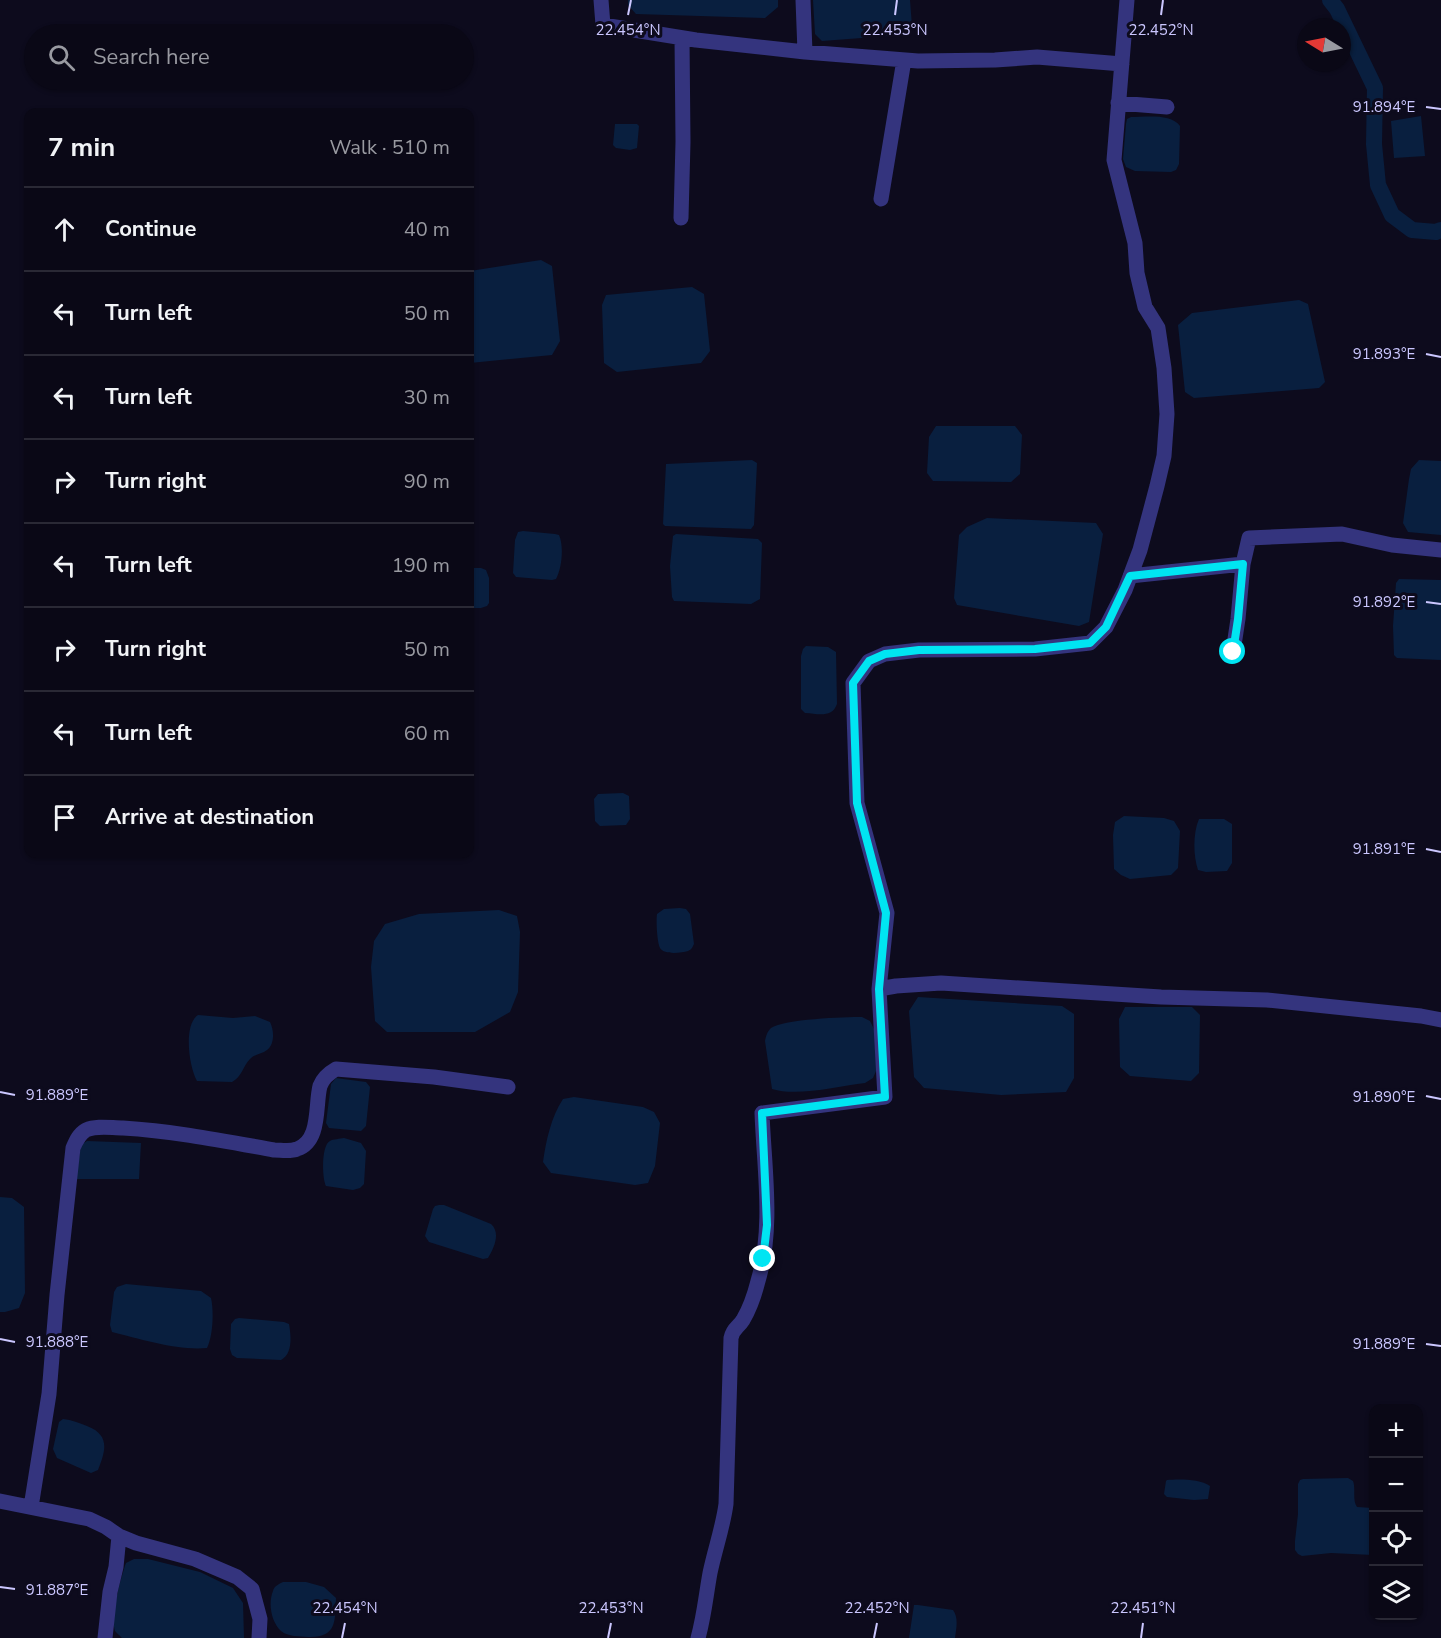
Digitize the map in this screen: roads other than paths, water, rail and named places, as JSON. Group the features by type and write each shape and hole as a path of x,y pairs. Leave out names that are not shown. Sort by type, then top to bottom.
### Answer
{"street":[{"path":"601,0 603,25 682,38 904,60 995,60 1037,57 1122,64"},
{"path":"803,0 805,51"},
{"path":"698,1638 726,1504 731,1338 733,1330 741,1323 746,1313 758,1281 763,1259 767,1225 762,1113 885,1097 879,989 886,913 857,803 853,683 869,661 885,654 919,650 1035,649 1090,643 1106,627 1130,576 1140,550 1160,476 1167,414 1164,368 1158,328 1145,307 1137,273 1135,243 1114,160 1126,0"},
{"path":"681,218 682,38"},
{"path":"881,199 904,60"},
{"path":"1118,103 1167,107"},
{"path":"1233,652 1243,564 1249,538 1342,534 1392,545 1441,550"},
{"path":"1130,576 1243,564"},
{"path":"879,989 941,983 1206,999 1268,1000 1441,1020"},
{"path":"31,1507 49,1394 73,1148 77,1138 83,1132 101,1127 151,1130 274,1150 291,1150 299,1149 310,1138 314,1129 320,1085 323,1079 336,1069 434,1077 508,1087"},
{"path":"0,1501 89,1519 135,1543 195,1559 237,1577 252,1589 261,1619 259,1638"},
{"path":"105,1638 119,1536"}],"water":[{"path":"628,0 778,0 778,7 765,18 636,14 628,5"},
{"path":"813,0 910,0 912,26 901,35 822,41 815,34"},
{"path":"1421,116 1425,156 1394,158 1391,121"},
{"path":"1164,117 1180,126 1179,164 1176,170 1171,172 1135,171 1126,167 1123,159 1126,124 1127,119"},
{"path":"615,124 637,124 639,126 637,148 630,150 616,148 613,145"},
{"path":"541,260 552,266 560,341 552,355 474,363 474,270"},
{"path":"692,287 704,294 710,351 701,363 617,372 604,363 602,305 606,295"},
{"path":"1299,300 1308,304 1325,382 1319,388 1194,398 1185,392 1178,325 1192,313"},
{"path":"936,426 1015,426 1022,435 1020,474 1011,482 933,481 927,473 929,437"},
{"path":"752,460 757,463 754,525 751,529 665,526 663,524 666,464"},
{"path":"1419,460 1441,461 1441,535 1408,532 1403,523 1411,469"},
{"path":"987,518 1096,523 1103,534 1089,622 1079,626 957,605 954,598 959,535 967,527"},
{"path":"518,532 559,535 562,557 556,579 516,577 513,573 515,540"},
{"path":"676,534 758,539 762,543 760,599 751,604 674,601 670,566 673,536"},
{"path":"474,568 486,570 489,578 489,603 481,608 474,608"},
{"path":"1399,579 1441,580 1441,660 1397,658 1394,655 1393,626 1396,583"},
{"path":"806,646 828,647 836,652 837,704 828,713 805,713 801,709 801,656"},
{"path":"623,793 629,796 630,819 626,825 600,826 595,821 594,799 598,794"},
{"path":"1124,816 1164,818 1174,821 1180,831 1178,868 1171,875 1130,879 1114,869 1115,822"},
{"path":"1199,819 1224,819 1232,824 1232,863 1227,871 1198,870 1194,844"},
{"path":"664,909 686,909 690,914 694,944 688,951 665,952 659,945 657,914"},
{"path":"499,910 517,916 520,932 518,992 510,1012 475,1032 387,1032 375,1021 371,967 374,941 385,924 419,914"},
{"path":"918,997 1062,1006 1074,1014 1074,1078 1066,1092 1001,1095 924,1088 914,1077 909,1011"},
{"path":"1125,1007 1192,1007 1200,1015 1199,1073 1191,1081 1130,1076 1120,1067 1119,1019"},
{"path":"198,1015 233,1018 255,1016 270,1022 273,1041 267,1050 250,1059 232,1082 197,1081 190,1057 189,1037 193,1020"},
{"path":"862,1017 870,1021 876,1033 876,1071 873,1078 865,1083 818,1090 793,1092 772,1089 765,1041 771,1028 788,1022"},
{"path":"336,1078 366,1082 370,1087 366,1126 361,1131 329,1128 326,1123 331,1084"},
{"path":"574,1097 643,1107 654,1112 660,1123 655,1166 648,1183 635,1185 551,1173 543,1162 550,1129 563,1099"},
{"path":"344,1138 361,1143 366,1151 364,1184 353,1190 326,1186 324,1177 323,1162 327,1144 331,1140"},
{"path":"87,1141 141,1143 139,1179 76,1179 81,1145"},
{"path":"0,1197 12,1198 24,1207 25,1293 19,1308 5,1312 0,1312"},
{"path":"439,1205 491,1224 496,1236 488,1258 483,1259 429,1242 425,1236 433,1209"},
{"path":"126,1284 201,1291 211,1298 211,1337 207,1348 172,1346 112,1332 110,1325 114,1292 117,1287"},
{"path":"239,1318 289,1324 290,1344 285,1357 281,1360 237,1358 232,1355 230,1349 231,1324"},
{"path":"63,1419 87,1426 100,1434 104,1450 98,1470 91,1473 57,1458 53,1449 59,1422"},
{"path":"1348,1478 1353,1481 1357,1507 1369,1508 1369,1555 1331,1553 1302,1556 1298,1554 1295,1550 1295,1541 1298,1484 1303,1479"},
{"path":"1167,1480 1190,1480 1206,1484 1210,1486 1208,1499 1167,1497 1164,1494"},
{"path":"134,1559 148,1559 200,1572 233,1588 243,1603 244,1638 122,1638 115,1631 115,1607 126,1563"},
{"path":"283,1582 306,1582 324,1587 336,1598 334,1621 329,1631 317,1637 308,1637 281,1631 271,1612 271,1596 274,1588"},
{"path":"914,1605 953,1610 957,1620 955,1638 909,1638"}],"waterway":[{"path":"1330,0 1337,9 1375,88 1374,144 1378,185 1392,215 1412,230 1436,232 1441,230"}]}
